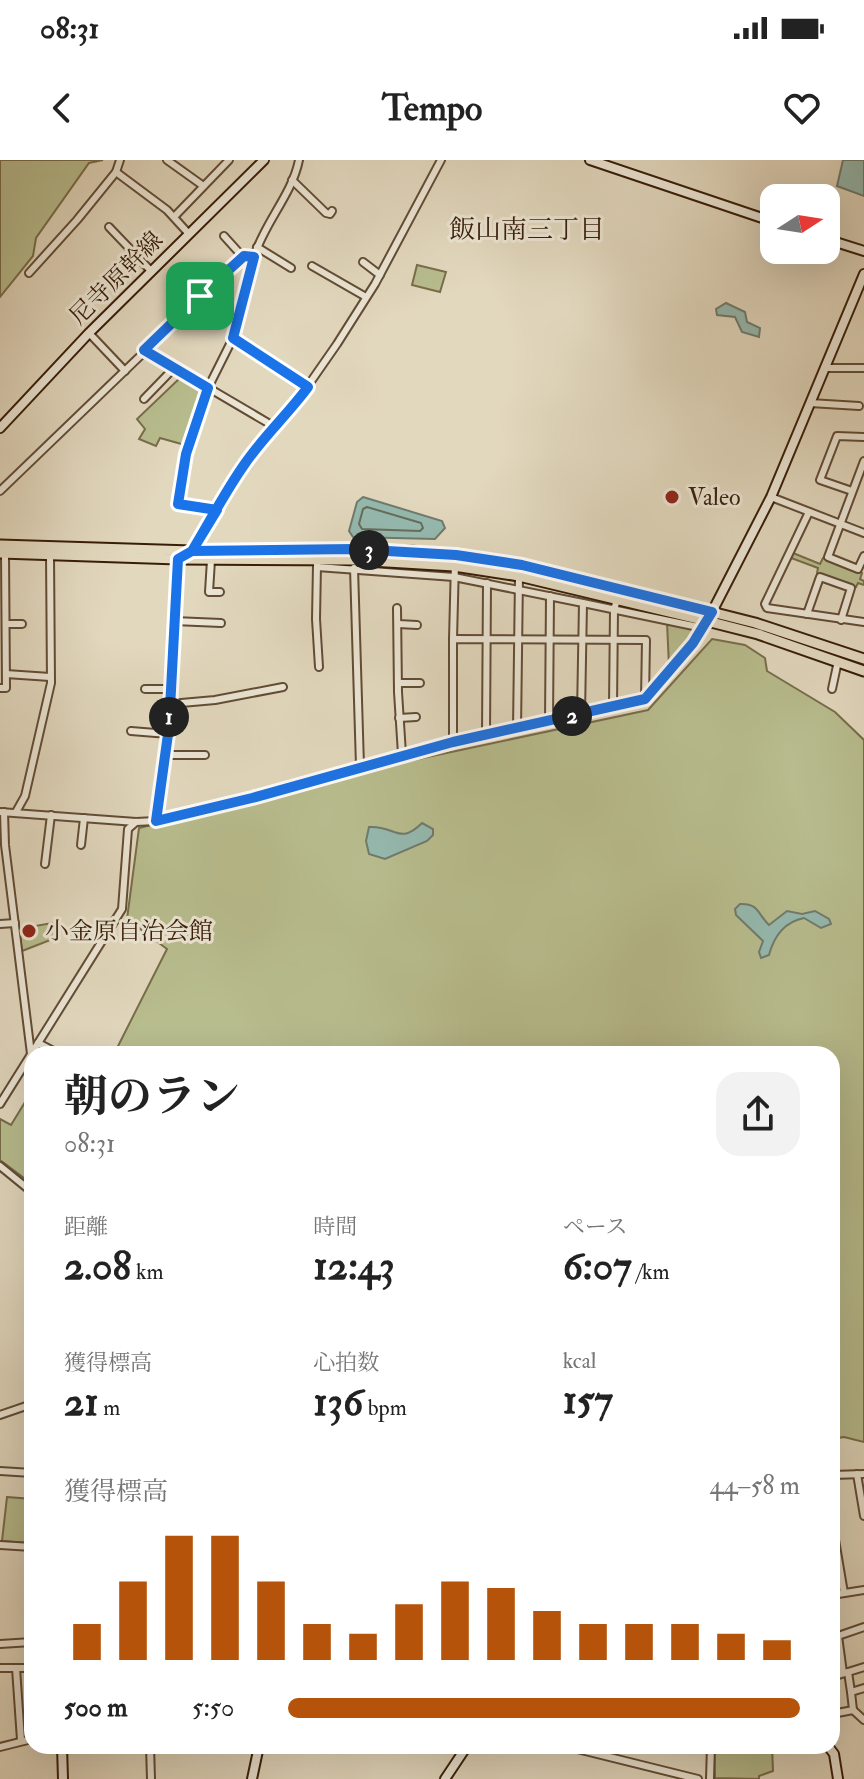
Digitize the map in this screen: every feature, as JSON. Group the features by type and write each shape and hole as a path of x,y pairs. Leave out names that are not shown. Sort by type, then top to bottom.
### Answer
{"main road":[{"path":"2,549 317,564 522,565 758,634 864,671"},
{"path":"51,551 412,551 455,566 618,594"},
{"path":"707,620 765,626 864,659"}],"street":[{"path":"29,273 116,172 120,160"},
{"name":"尼寺原幹線","path":"0,427 89,333 264,160"},
{"path":"217,510 178,504 186,454 208,388 233,338 257,247 299,160"},
{"path":"156,821 168,734 178,559 192,551 244,464 308,387 380,275 441,160"},
{"path":"590,160 760,217"},
{"path":"171,161 202,185"},
{"path":"174,217 224,162"},
{"path":"116,172 174,217 189,234"},
{"path":"292,180 326,213 332,211"},
{"path":"109,227 151,271"},
{"path":"224,236 243,257"},
{"path":"840,243 864,251"},
{"path":"257,247 291,268"},
{"path":"0,491 243,257 254,257"},
{"path":"363,262 380,275"},
{"path":"312,266 336,276 366,297"},
{"path":"30,1046 2,846 2,812 156,821 252,798 402,754 645,699 693,643 771,497 864,274"},
{"path":"89,333 125,371"},
{"path":"233,338 308,387"},
{"path":"144,350 275,427"},
{"path":"149,397 174,368"},
{"path":"824,368 864,368"},
{"path":"810,403 859,406"},
{"path":"852,491 820,480 837,436 864,437"},
{"path":"864,461 828,557 858,569 864,556"},
{"path":"771,497 864,533"},
{"path":"809,512 765,604 767,608 864,622"},
{"path":"2,549 6,624 3,634 6,674 3,688 16,690"},
{"path":"316,549 316,619 321,661"},
{"path":"16,812 25,796 43,726 50,677 51,551"},
{"path":"209,592 211,560"},
{"path":"354,564 360,766"},
{"path":"517,729 519,576 522,565"},
{"path":"453,742 455,566 487,583 519,590 614,610 707,620"},
{"path":"807,614 820,577 851,588 841,620"},
{"path":"486,735 487,583"},
{"path":"198,591 220,592"},
{"path":"613,706 614,610 618,594"},
{"path":"549,722 550,596"},
{"path":"581,714 583,603"},
{"path":"397,608 402,754"},
{"path":"174,621 221,623"},
{"path":"6,624 22,624"},
{"path":"398,624 417,625"},
{"path":"453,639 650,639 645,699"},
{"path":"832,689 838,660"},
{"path":"6,674 50,677"},
{"path":"398,683 420,683"},
{"path":"170,704 215,700 277,686"},
{"path":"145,689 170,689"},
{"path":"399,718 416,717"},
{"path":"136,730 168,734"},
{"path":"165,755 204,753"},
{"path":"45,864 50,855 51,815"},
{"path":"81,845 84,818"},
{"path":"36,1046 122,909 128,829 136,822"},
{"path":"0,924 15,923"},
{"path":"38,1043 44,1046"},
{"path":"0,1104 24,1065"},
{"path":"0,1166 24,1186"},
{"path":"0,1415 24,1407"},
{"path":"0,1471 24,1472"},
{"path":"840,1475 860,1474 864,1516"},
{"path":"0,1545 24,1546"},
{"path":"840,1569 844,1593"},
{"path":"840,1594 864,1590"},
{"path":"840,1635 864,1627"},
{"path":"0,1644 24,1642"},
{"path":"840,1647 853,1710 864,1720"},
{"path":"840,1675 864,1667"},
{"path":"0,1668 24,1668"},
{"path":"16,1668 21,1740"},
{"path":"851,1692 864,1688"},
{"path":"840,1712 853,1710"},
{"path":"0,1747 24,1740"},
{"path":"62,1754 63,1779"},
{"path":"150,1754 151,1779"},
{"path":"252,1779 257,1754"},
{"path":"445,1779 462,1754"},
{"path":"597,1754 698,1779"},
{"path":"710,1779 711,1754"},
{"path":"834,1754 838,1779"}],"green space":[{"path":"0,160 103,160 89,163 36,238 33,256 0,297"},
{"path":"417,265 446,272 440,292 412,285"},
{"path":"182,376 203,388 204,392 185,445 160,438 156,446 139,439 145,429 137,419"},
{"path":"793,553 820,564 823,558 862,573 860,579 864,585 858,583 856,587 817,573 818,568 791,558"},
{"path":"667,622 697,628 669,667"},
{"path":"712,639 745,645 765,658 767,671 835,712 864,740 864,1442 840,1438 840,1046 118,1046 167,949 127,919 139,828 409,761 648,710"},
{"path":"52,923 58,937 22,951 20,936 36,934 35,926"},
{"path":"24,1104 24,1178 0,1160 0,1119 11,1125"},
{"path":"7,1497 24,1498 24,1543 2,1541"},
{"path":"714,1754 772,1754 773,1771 759,1776 759,1779 715,1778"}],"water":[{"path":"843,160 864,160 864,196 837,184"},
{"path":"726,303 745,312 747,322 760,328 759,337 742,332 735,317 717,315 716,309"},
{"path":"363,497 442,521 445,528 435,539 353,537 349,531 357,502"},
{"path":"422,823 433,829 433,835 427,841 385,859 369,854 366,841 369,827 402,834"},
{"path":"740,904 751,905 769,925 787,911 802,914 815,911 829,919 831,924 821,928 804,918 791,923 777,936 769,955 761,958 759,952 763,941 736,915 735,909"}],"place":[{"name":"Valeo","path":"672,497"},
{"name":"小金原自治会館","path":"29,931"}],"district":[{"name":"飯山南三丁目","path":"527,229"}],"route":[{"path":"200,296 144,350 208,388 186,454 178,504 217,510 192,551 178,559 169,727 156,821 252,798 402,754 645,699 693,643 712,612 522,565 412,551 192,551 221,504 244,464 308,387 233,338 254,257 244,256 200,296"}]}
